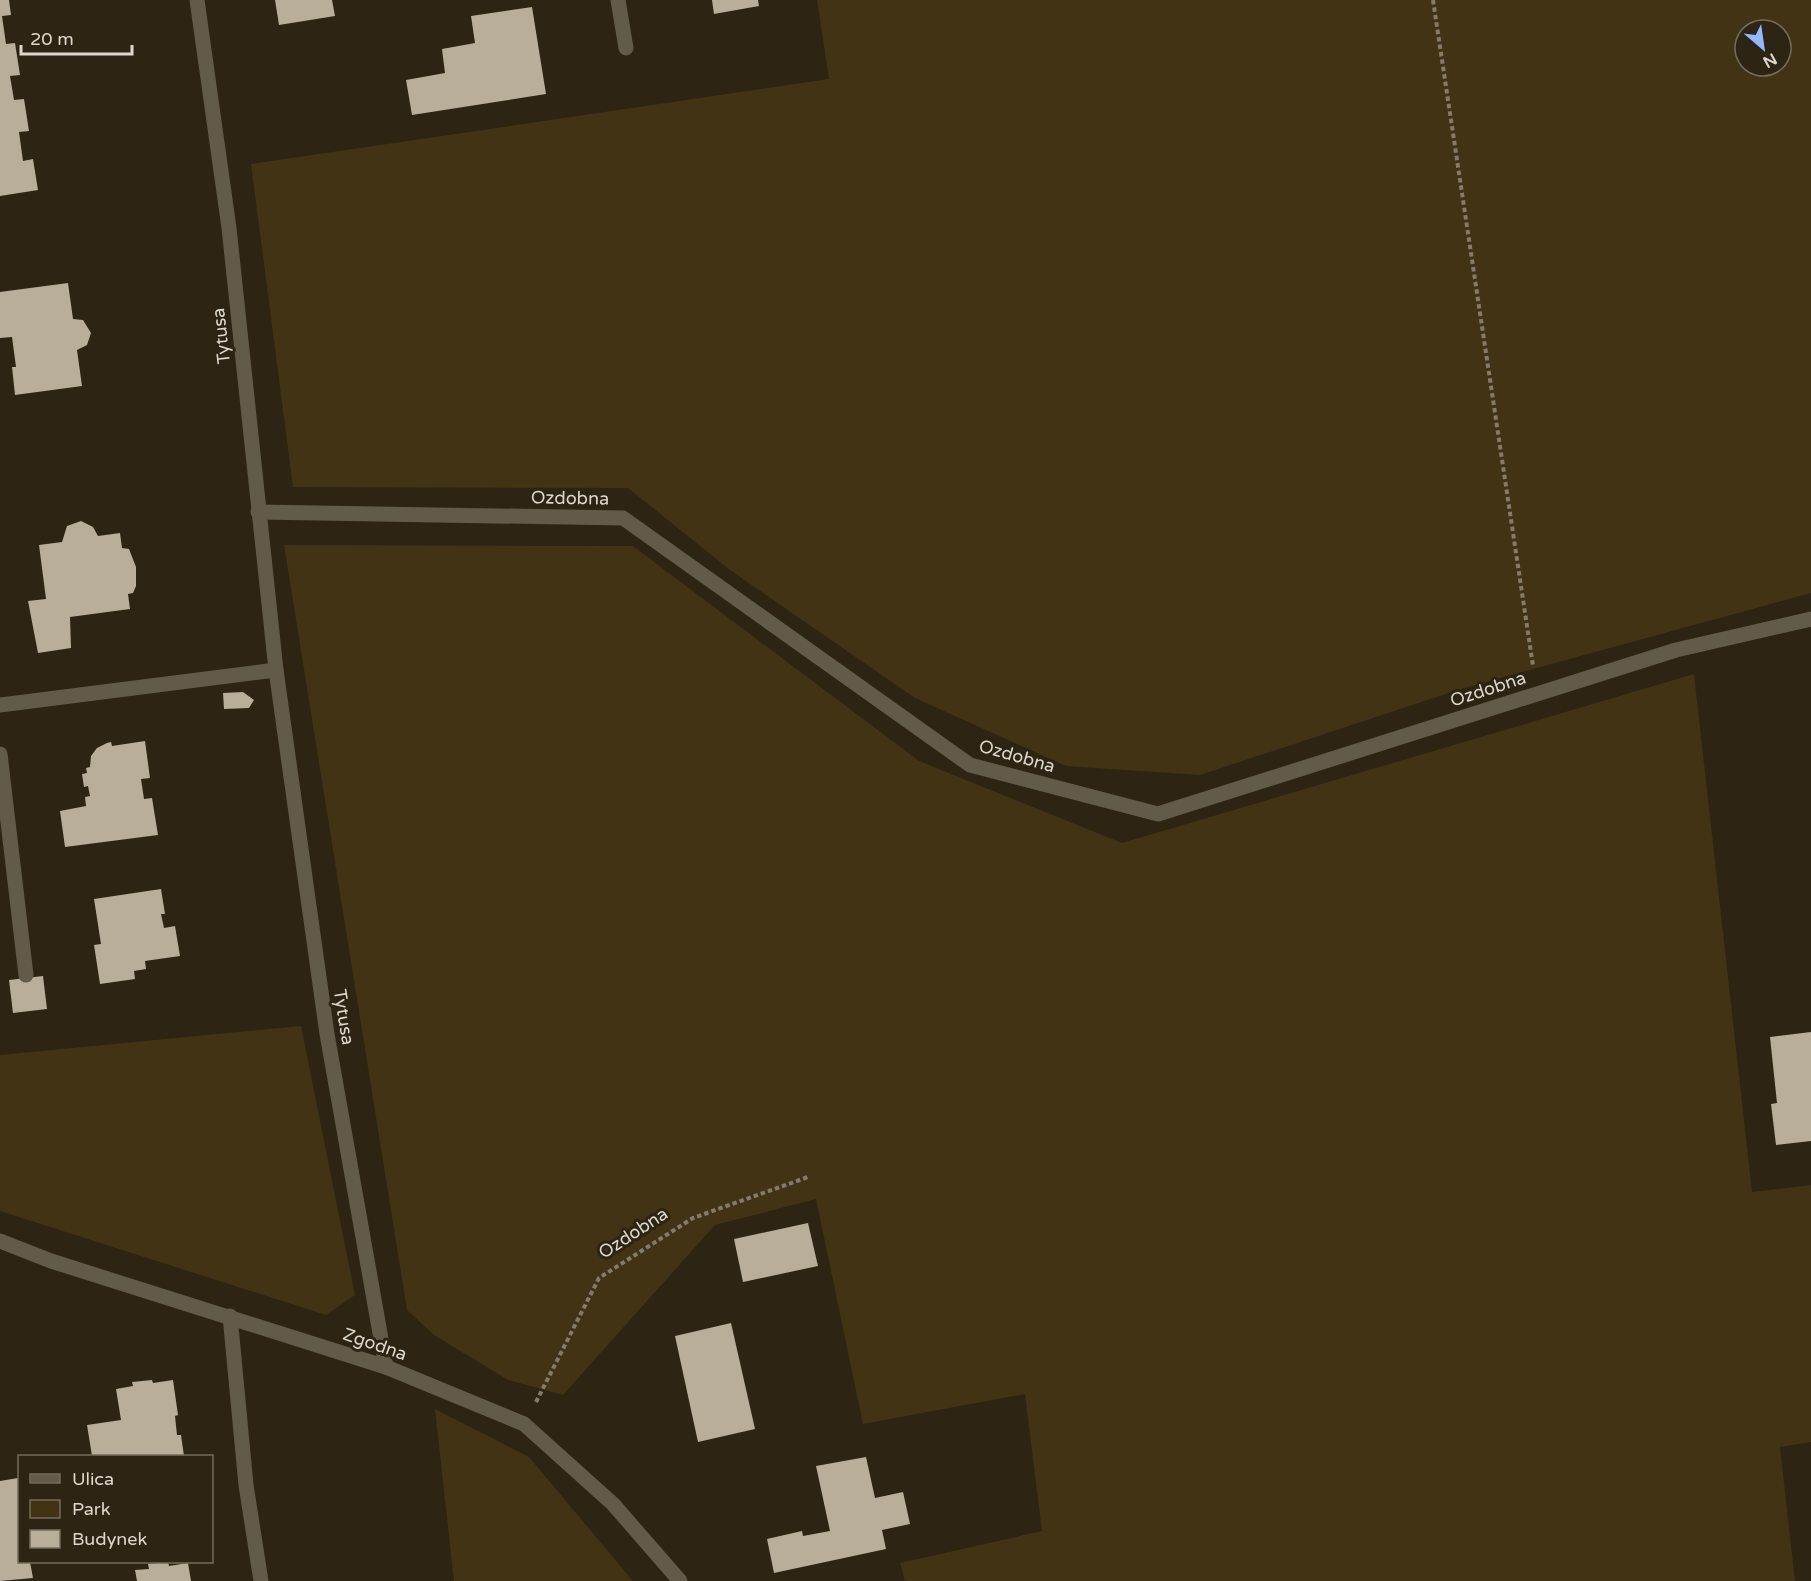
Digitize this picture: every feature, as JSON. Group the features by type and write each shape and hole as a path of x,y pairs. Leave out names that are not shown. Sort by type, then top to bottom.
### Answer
{"street":[{"name":"Tytusa","path":"197,0 230,228 276,670 327,1034 386,1367"},
{"path":"618,0 626,48"},
{"name":"Ozdobna","path":"258,512 623,518 970,765 1158,814 1676,650 1811,619"},
{"path":"0,705 276,670"},
{"path":"0,754 26,975"},
{"name":"Zgodna","path":"0,1241 51,1261 386,1367 524,1424 613,1504 680,1581"},
{"path":"230,1316 246,1485 261,1581"}],"path":[{"path":"1433,0 1537,694"},
{"name":"Ozdobna","path":"524,1424 599,1278 693,1218 808,1177"}],"green space":[{"path":"817,0 1811,0 1811,593 1464,688 1200,775 1066,766 915,698 730,570 628,488 293,487 251,164 829,79"},
{"path":"284,545 633,546 919,761 1122,843 1694,674 1752,1192 1811,1185 1811,1442 1780,1447 1795,1581 905,1581 900,1563 1042,1531 1025,1394 863,1424 816,1199 715,1225 563,1395 508,1380 434,1335 407,1310"},
{"path":"301,1026 355,1295 326,1315 0,1211 0,1055"},
{"path":"435,1409 529,1457 633,1581 454,1581"}],"building":[{"path":"0,0 9,0 11,15 2,16 6,44 15,43 20,75 10,76 14,100 24,99 29,131 19,132 23,161 33,159 38,190 0,196"},
{"path":"275,0 332,0 335,16 279,25"},
{"path":"712,0 758,0 759,6 714,14"},
{"path":"532,7 546,94 412,115 406,80 445,73 442,49 475,43 471,16"},
{"path":"68,283 73,319 83,320 91,333 87,345 77,350 82,386 15,395 12,367 16,367 12,337 0,338 0,292"},
{"path":"81,521 93,527 98,536 120,533 122,548 129,549 136,567 136,586 133,593 128,594 130,609 70,617 71,648 38,653 28,601 46,599 39,545 62,542 67,526"},
{"path":"243,692 254,700 249,708 224,709 223,693"},
{"path":"145,741 150,778 141,779 144,799 152,798 158,835 65,847 60,811 86,806 85,797 90,796 88,786 84,787 82,774 87,773 86,768 90,767 91,756 97,748 111,742 112,746"},
{"path":"161,889 165,914 161,914 164,928 175,926 180,956 145,961 146,969 134,971 135,979 100,984 94,945 101,944 94,899"},
{"path":"43,976 47,1009 13,1013 9,980"},
{"path":"1811,1032 1811,1141 1776,1145 1771,1104 1777,1103 1770,1037"},
{"path":"808,1223 818,1266 743,1282 734,1239"},
{"path":"731,1323 755,1429 698,1442 675,1336"},
{"path":"152,1380 153,1383 173,1380 178,1415 175,1416 177,1435 181,1435 184,1455 92,1455 87,1425 121,1420 116,1389 133,1386 132,1382"},
{"path":"866,1457 875,1498 903,1492 910,1524 882,1530 886,1549 774,1573 767,1539 802,1531 803,1536 830,1531 816,1466"},
{"path":"18,1478 18,1563 30,1563 33,1578 0,1581 0,1481"},
{"path":"168,1563 169,1566 188,1563 191,1581 137,1581 135,1570 149,1569 148,1564"}]}
